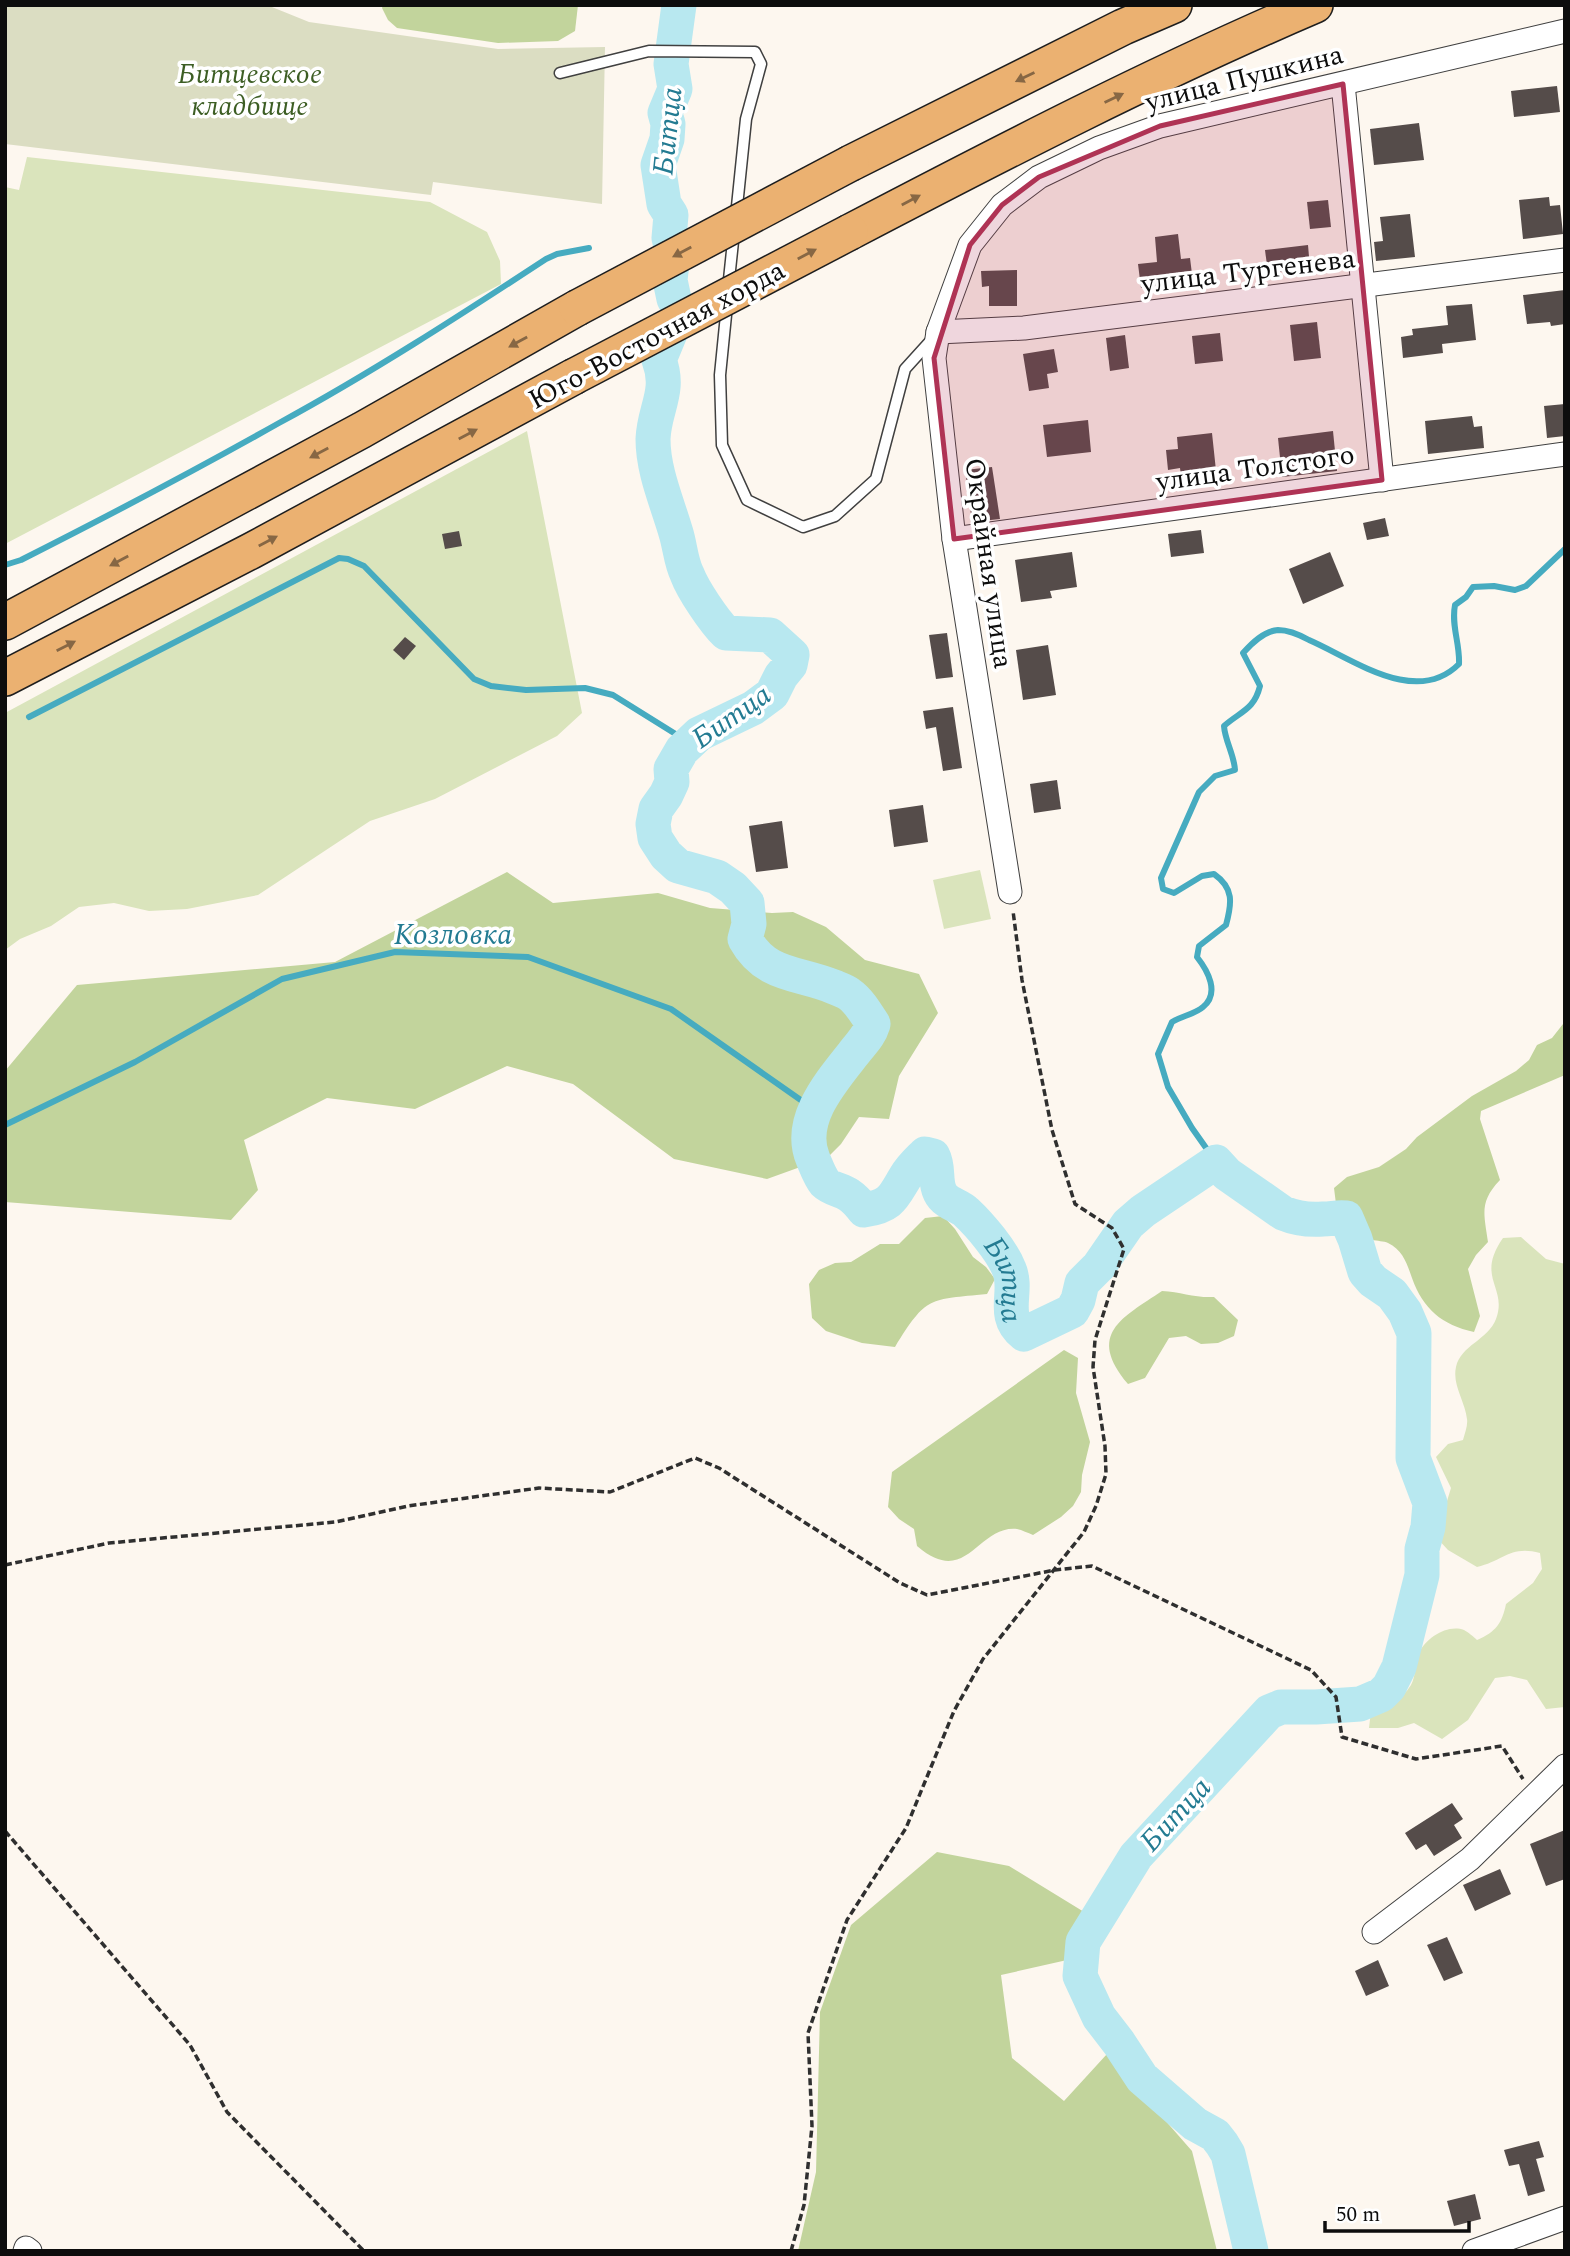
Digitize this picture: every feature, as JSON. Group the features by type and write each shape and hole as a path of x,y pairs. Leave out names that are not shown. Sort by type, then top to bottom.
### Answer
{"main road":[{"name":"Юго-Восточная хорда","path":"5,622 362,430 577,308 851,163 1123,27 1174,5"},
{"name":"Юго-Восточная хорда","path":"5,678 251,551 573,377 1014,146 1315,5"}],"street":[{"name":"улица Пушкина","path":"970,246 1002,205 1011,198 1039,177 1099,148 1160,126 1565,31"},
{"path":"1343,84 1382,480"},
{"name":"Окрайная улица","path":"970,246 938,332 934,358 954,539 1010,892"},
{"name":"улица Тургенева","path":"938,332 1024,328 1565,260"},
{"name":"улица Толстого","path":"954,539 1565,454"},
{"path":"1374,1933 1470,1860 1564,1767"},
{"path":"1474,2251 1565,2218"}],"lane":[{"path":"560,73 649,51 755,52 761,64 746,119 720,375 722,445 747,500 803,527 835,516 876,479 905,369 938,332"}],"path":[{"path":"790,2251 804,2206 812,2126 808,2033 847,1920 906,1828 954,1711 983,1659 1084,1532 1106,1474 1105,1446 1093,1367 1095,1340 1124,1249 1112,1228 1075,1204 1052,1130 1022,980 1010,892"},
{"path":"5,1565 109,1542 335,1522 408,1506 539,1488 610,1492 695,1458 719,1468 900,1583 927,1595 1055,1570 1092,1566 1311,1670 1336,1697 1342,1737 1416,1759 1502,1746 1535,1797"},
{"path":"5,1831 190,2045 227,2112 364,2251"}],"highlighted area":[{"path":"1343,84 1382,480 954,539 934,358 970,245 1002,205 1039,177 1160,126"}],"green space":[{"name":"Битцевское кладбище","path":"5,5 267,5 309,22 498,49 605,47 602,204 433,182 431,195 5,144"},
{"path":"383,5 578,5 575,31 558,41 498,43 397,28 388,20"},
{"path":"27,157 430,202 487,232 500,261 501,284 5,544 5,187 19,190"},
{"path":"527,431 582,713 557,736 435,799 370,821 258,895 187,909 149,911 114,903 79,907 51,926 20,939 5,950 5,713"},
{"path":"980,870 991,919 944,929 933,880"},
{"path":"507,872 553,903 658,893 710,908 793,912 826,927 865,960 919,974 938,1013 899,1076 889,1119 859,1117 841,1144 828,1157 767,1179 674,1159 573,1084 507,1066 415,1109 327,1098 244,1140 258,1190 231,1220 5,1202 5,1071 77,985 335,962"},
{"path":"1565,1005 1565,1075 1481,1111 1480,1119 1500,1180 1486,1202 1488,1242 1468,1269 1480,1316 1474,1332 1463,1329 1443,1320 1428,1307 1401,1253 1388,1243 1372,1240 1357,1219 1336,1204 1334,1188 1347,1177 1379,1167 1472,1096 1516,1071 1529,1060 1537,1045 1552,1038 1563,1024"},
{"path":"943,1216 973,1257 986,1267 995,1279 987,1294 931,1303 915,1318 895,1347 862,1343 826,1331 812,1318 809,1284 819,1270 835,1263 851,1262 880,1244 899,1244 925,1218"},
{"path":"1521,1237 1546,1259 1565,1264 1565,1707 1546,1709 1527,1680 1510,1676 1495,1678 1468,1720 1442,1739 1414,1723 1398,1728 1369,1728 1371,1711 1394,1702 1411,1685 1419,1653 1427,1642 1451,1629 1464,1630 1477,1640 1489,1634 1500,1622 1506,1604 1533,1583 1542,1569 1540,1553 1530,1551 1514,1552 1477,1567 1448,1550 1436,1537 1451,1488 1436,1457 1448,1444 1463,1440 1467,1424 1466,1412 1457,1387 1456,1367 1463,1353 1487,1332 1496,1319 1499,1308 1492,1273 1495,1252 1503,1238"},
{"path":"1162,1291 1214,1297 1238,1320 1234,1336 1218,1343 1201,1344 1186,1336 1169,1338 1145,1378 1128,1384 1116,1367 1110,1352 1114,1329 1134,1310"},
{"path":"1064,1350 1078,1358 1076,1393 1090,1442 1081,1492 1073,1506 1033,1535 1017,1529 1003,1530 960,1558 948,1561 934,1557 917,1546 914,1529 888,1507 892,1472"},
{"path":"937,1852 1009,1866 1089,1915 1076,1958 1001,1975 1012,2058 1064,2101 1107,2054 1192,2151 1217,2251 798,2251 816,2172 820,2012 851,1925"}],"building":[{"path":"1557,86 1560,112 1514,117 1511,91"},
{"path":"1419,123 1424,160 1374,165 1370,129"},
{"path":"1549,197 1550,206 1560,205 1563,234 1523,239 1519,200"},
{"path":"1328,200 1331,227 1310,229 1307,202"},
{"path":"1410,214 1415,257 1376,261 1374,242 1383,241 1380,217"},
{"path":"1178,234 1181,259 1190,258 1193,282 1141,288 1138,264 1157,262 1155,237"},
{"path":"1308,245 1310,268 1268,273 1265,250"},
{"path":"1017,270 1017,306 989,306 989,286 982,287 981,271"},
{"path":"1565,290 1565,324 1527,324 1523,295"},
{"path":"1472,304 1476,340 1442,344 1443,353 1403,358 1401,337 1413,335 1412,329 1448,325 1446,306"},
{"path":"1317,322 1321,358 1294,361 1290,325"},
{"path":"1220,333 1223,361 1195,364 1192,336"},
{"path":"1125,335 1129,368 1110,371 1106,338"},
{"path":"1054,349 1058,372 1047,374 1049,388 1029,391 1023,354"},
{"path":"1565,404 1565,436 1547,438 1544,406"},
{"path":"1472,416 1474,427 1482,426 1484,448 1428,454 1425,421"},
{"path":"1088,420 1091,452 1047,457 1043,425"},
{"path":"1333,431 1337,471 1282,477 1278,438"},
{"path":"1212,433 1217,480 1182,484 1180,468 1168,470 1166,450 1178,449 1177,437"},
{"path":"992,467 1000,519 972,522 965,470"},
{"path":"1385,518 1389,536 1367,540 1363,523"},
{"path":"1201,530 1204,553 1171,557 1168,534"},
{"path":"459,531 462,546 445,549 442,534"},
{"path":"1072,552 1077,587 1050,591 1052,598 1021,602 1015,560"},
{"path":"1330,552 1344,586 1303,604 1289,569"},
{"path":"947,633 953,677 936,679 929,635"},
{"path":"405,637 416,646 404,660 393,650"},
{"path":"1048,645 1056,695 1023,700 1016,650"},
{"path":"953,707 962,768 943,771 936,727 926,729 923,711"},
{"path":"1057,780 1061,809 1034,813 1030,784"},
{"path":"923,805 928,842 894,847 889,810"},
{"path":"782,821 788,868 756,872 749,826"},
{"path":"1452,1803 1463,1819 1454,1825 1462,1838 1434,1856 1426,1844 1416,1850 1405,1833"},
{"path":"1565,1830 1565,1879 1546,1886 1530,1844"},
{"path":"1500,1869 1511,1894 1475,1911 1463,1885"},
{"path":"1447,1937 1463,1973 1444,1981 1427,1945"},
{"path":"1378,1960 1389,1986 1366,1996 1355,1971"},
{"path":"1539,2141 1544,2157 1536,2159 1545,2191 1528,2196 1519,2164 1509,2166 1504,2150"},
{"path":"1475,2194 1481,2219 1454,2226 1447,2201"}],"waterway":[{"name":"Битца","path":"679,5 671,64 675,89 665,113 668,124 667,139 658,165 664,204 671,215 669,238 673,254 670,280 674,299 680,309 659,360 663,391 654,428 655,463 685,569 710,613 726,633 770,635 792,655 790,665 772,694 753,708 699,734 682,750 671,769 672,782 656,809 653,824 655,838 666,855 678,866 717,877 733,888 747,903 749,924 745,939 753,951 784,972 821,982 847,993 859,1004 873,1024 826,1090 813,1117 809,1145 821,1178 827,1185 846,1193 864,1210 886,1203 925,1154 933,1156 938,1187 943,1197 972,1217 1006,1262 1012,1278 1011,1311 1017,1327 1024,1334 1072,1311 1082,1283 1099,1266 1128,1224 1216,1162 1227,1174 1283,1213 1308,1219 1346,1218 1365,1272 1392,1294 1405,1312 1414,1333 1413,1458 1430,1503 1428,1527 1422,1549 1422,1575 1399,1667 1389,1687 1381,1695 1360,1704 1281,1707 1269,1712 1136,1856 1083,1942 1080,1976 1099,2017 1142,2078 1195,2124 1215,2135 1228,2154 1251,2251"},
{"path":"5,565 21,560 118,510 313,404 414,344 546,259 557,254 589,248"},
{"path":"1216,1162 1168,1087 1158,1054 1172,1022 1200,1009 1211,995 1210,982 1197,957 1199,946 1226,925 1230,896 1221,879 1214,874 1202,876 1174,893 1163,889 1161,878 1199,792 1215,776 1235,770 1224,726 1250,705 1260,686 1243,653 1263,635 1282,630 1384,675 1424,681 1442,676 1459,664 1455,605 1466,597 1473,587 1494,586 1515,590 1526,586 1565,549"},
{"path":"29,717 339,558 364,566 474,679 491,686 526,690 585,688 613,695 690,743"},
{"name":"Козловка","path":"5,1125 135,1062 282,979 395,952 528,957 671,1009 815,1110"}]}
